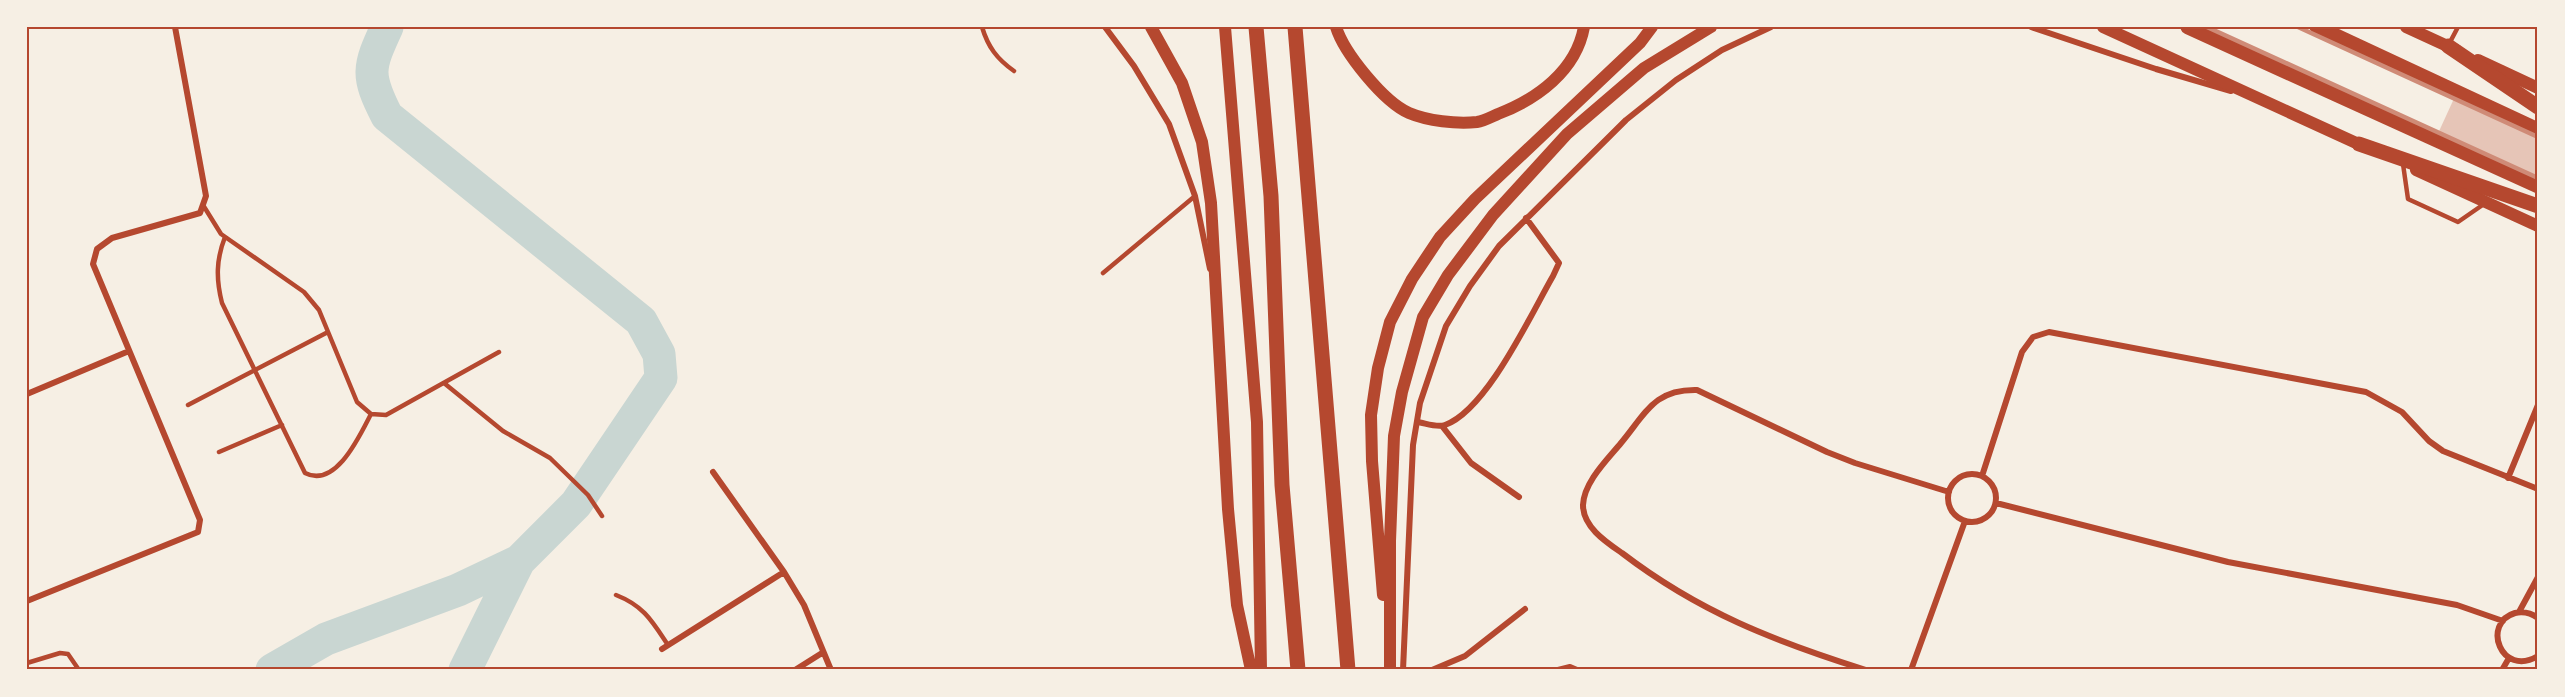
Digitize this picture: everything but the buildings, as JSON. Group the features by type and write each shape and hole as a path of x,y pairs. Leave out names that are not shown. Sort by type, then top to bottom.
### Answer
{"main road":[{"path":"1151,27 1182,82 1202,142 1211,203 1228,509 1236,594 1251,670"},
{"path":"1225,27 1240,189 1257,422 1261,670"},
{"path":"1256,27 1271,196 1282,485 1298,670"},
{"path":"1295,27 1348,670"},
{"path":"1335,27 1354,61 1377,89 1407,112 1442,121 1478,122 1516,107 1544,91 1565,69 1582,40 1584,27"},
{"path":"1390,670 1372,461 1371,415 1378,368 1390,322 1423,262 1440,237 1640,43 1653,27"},
{"path":"1390,670 1390,541 1394,436 1406,373 1423,317 1448,275 1493,215 1567,134 1644,68 1712,27"},
{"path":"2103,27 2538,226"},
{"path":"2188,27 2538,186"},
{"path":"2317,27 2538,130"},
{"path":"2406,27 2538,88"},
{"path":"2448,46 2538,107"},
{"path":"2360,144 2538,206"}],"street":[{"path":"27,601 198,532 200,527 200,520 172,450 93,264 97,249 112,238 200,213 203,205 206,196 175,27"},
{"path":"1105,27 1134,66 1169,124 1195,196 1219,323"},
{"path":"1403,670 1413,445 1431,368 1446,326 1470,286 1499,246 1626,120 1676,80 1722,50 1772,27"},
{"path":"2031,27 2156,69 2266,102"},
{"path":"1417,422 1442,426 1457,419 1476,401 1495,377 1559,263 1526,218"},
{"path":"1982,476 2022,352 2033,337 2049,332 2366,392 2402,412 2429,441 2443,451 2538,489"},
{"path":"27,394 129,351"},
{"path":"1866,670 1795,648 1755,632 1716,614 1659,581 1606,541 1587,520 1583,504 1590,484 1604,463 1661,396 1678,389 1697,390 1846,460 1949,492"},
{"path":"2508,478 2538,405"},
{"path":"1442,426 1471,463 1519,497"},
{"path":"713,472 784,572 804,605 831,670"},
{"path":"1974,474 1982,476 1995,490 1996,503 1993,510 1981,520 1965,521 1952,510 1949,492 1958,479 1974,474"},
{"path":"1996,503 2228,562 2457,604 2503,621"},
{"path":"1911,670 1965,521"},
{"path":"665,647 784,572"},
{"path":"2538,577 2519,612 2503,621 2497,637 2499,645 2510,658 2524,661 2538,656"},
{"path":"1432,670 1465,656 1525,609"},
{"path":"2519,612 2538,618"},
{"path":"795,670 822,653"},
{"path":"2502,670 2510,658"},
{"path":"1558,670 1570,667 1577,670"}],"lane":[{"path":"982,27 992,51 1001,62 1014,71"},
{"path":"2448,46 2458,27"},
{"path":"2403,164 2408,199 2458,222 2486,202"},
{"path":"1103,273 1195,196"},
{"path":"203,205 221,234 285,276 304,292 318,310 357,402 371,414 386,415 500,352"},
{"path":"225,237 217,264 218,288 222,303 305,473 317,476 331,471 348,455 371,414"},
{"path":"188,405 328,332"},
{"path":"444,383 503,430 557,464 588,495 602,516"},
{"path":"219,452 282,424"},
{"path":"616,595 638,605 644,611 665,647"},
{"path":"27,663 60,652 68,654 79,670"}],"waterway":[{"path":"272,670 326,639 458,590 519,561 576,504 661,378 659,354 641,321 387,116 375,91 372,72 376,52 387,27"},
{"path":"465,670 519,561"}],"railway":[{"path":"2207,27 2538,178"},
{"path":"2298,27 2538,137"}]}
